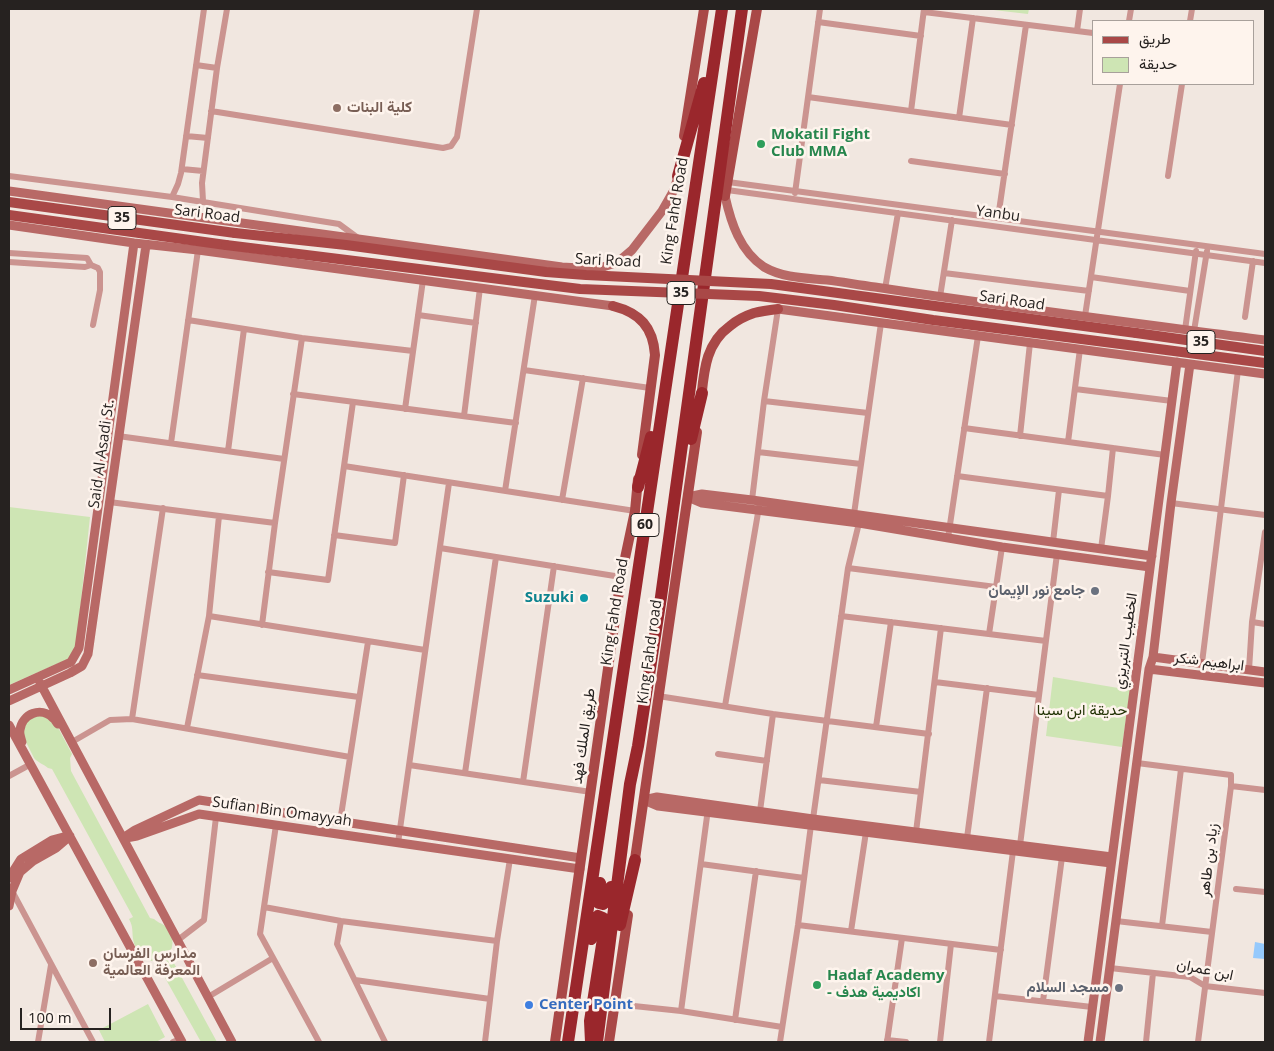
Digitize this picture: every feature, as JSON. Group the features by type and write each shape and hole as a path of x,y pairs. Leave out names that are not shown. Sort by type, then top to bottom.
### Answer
{"highway":[{"name":"King Fahd Road","path":"569,1042 722,9"},
{"name":"King Fahd Road","path":"598,1042 630,784 638,746 661,597 742,9"},
{"path":"678,176 719,33"},
{"path":"638,487 667,379"},
{"path":"674,507 702,393"},
{"path":"613,736 612,770 598,897 599,903 604,904 609,896 623,810 630,784"},
{"path":"604,995 635,860"},
{"path":"569,1042 592,933 598,916 603,918 605,926 590,1021 591,1042"}],"main road":[{"path":"678,176 704,9"},
{"path":"727,189 757,9"},
{"name":"Sari Road","path":"9,202 546,272 771,284 1265,351"},
{"name":"Sari Road","path":"9,215 226,245 580,289 769,297 1265,363"},
{"name":"طريق الملك فهد","path":"555,1042 621,577 638,487 655,355 650,331 642,320 630,312 613,306"},
{"name":"King Fahd road","path":"609,1042 706,362 715,340 733,323 754,313 778,309"},
{"name":"King Fahd Road","path":"651,746 661,597"}],"street":[{"path":"172,197 182,169 204,9"},
{"path":"203,201 203,171 227,9"},
{"path":"211,111 444,148 451,146 457,137 477,9"},
{"path":"794,199 820,9"},
{"path":"1077,31 1080,9"},
{"path":"911,111 924,10 1092,33"},
{"path":"959,118 974,18"},
{"path":"818,22 921,36"},
{"path":"998,218 1026,25"},
{"path":"196,65 217,68"},
{"path":"1085,316 1120,85"},
{"path":"1168,176 1182,85"},
{"path":"808,97 1012,125"},
{"path":"186,136 208,138"},
{"path":"911,160 1005,174"},
{"path":"182,169 203,171"},
{"path":"9,176 203,201 339,224 359,239"},
{"path":"9,191 562,267 597,269 618,262 632,250 666,204 674,190 678,176"},
{"path":"727,189 729,215 742,244 764,267 778,273 799,278 828,280 940,297 1265,340"},
{"name":"Yanbu","path":"727,189 796,191 1265,254"},
{"name":"Yanbu","path":"727,189 1265,263"},
{"path":"885,289 898,213"},
{"path":"940,297 952,220"},
{"path":"9,225 146,245 198,250 613,306"},
{"path":"56,231 226,245"},
{"name":"Said Al Asadi St.","path":"37,677 71,662 79,648 134,243"},
{"name":"Said Al Asadi St.","path":"42,687 82,666 88,654 146,245"},
{"path":"1190,330 1190,291 1197,245"},
{"path":"1190,330 1207,246"},
{"path":"171,443 198,250"},
{"path":"9,253 87,258 91,265 98,268 100,272 100,290 93,325"},
{"path":"132,257 144,258"},
{"path":"1245,317 1253,261"},
{"path":"9,262 85,267 91,265"},
{"path":"944,273 1089,291"},
{"path":"1091,277 1190,291"},
{"path":"405,409 423,280"},
{"path":"464,416 480,288"},
{"path":"505,491 535,295"},
{"path":"725,706 758,511 756,501 758,452 778,309 1265,374"},
{"path":"418,315 476,323"},
{"path":"188,320 302,338 413,351"},
{"path":"854,514 881,323"},
{"path":"228,451 244,329"},
{"path":"948,538 978,336"},
{"path":"262,625 302,338"},
{"path":"1020,436 1030,343"},
{"path":"1068,442 1080,349"},
{"name":"الخطيب التبريزي","path":"1088,1042 1177,362"},
{"name":"الخطيب التبريزي","path":"1100,1042 1153,656 1190,364"},
{"path":"524,370 650,388"},
{"path":"1202,663 1238,370"},
{"path":"562,500 583,378"},
{"path":"1075,389 1172,401"},
{"path":"293,394 516,423"},
{"path":"764,401 868,413"},
{"path":"268,572 328,580 353,402"},
{"path":"964,428 1165,455"},
{"path":"118,436 284,459"},
{"path":"1101,549 1113,448"},
{"path":"758,452 861,464"},
{"path":"344,466 634,511"},
{"path":"334,535 395,543 404,475"},
{"path":"957,476 1108,496"},
{"path":"398,843 449,483"},
{"path":"1053,542 1059,490"},
{"path":"688,497 702,494 1152,556"},
{"path":"688,497 702,503 859,523 1002,547 1150,566"},
{"path":"109,502 275,523"},
{"path":"1171,503 1265,515"},
{"path":"132,719 163,508"},
{"path":"187,728 208,616 219,516"},
{"path":"780,1042 848,568 859,523"},
{"path":"1249,670 1252,622 1262,572 1265,532"},
{"path":"990,634 1002,547"},
{"path":"440,548 621,577"},
{"path":"1020,845 1057,554"},
{"path":"465,774 496,557"},
{"path":"523,782 554,566"},
{"path":"848,568 996,587"},
{"path":"208,616 425,650"},
{"path":"842,616 1046,641"},
{"path":"876,727 891,622"},
{"path":"1252,622 1265,624"},
{"path":"916,832 942,628"},
{"path":"340,822 368,642"},
{"path":"1153,656 1265,672"},
{"name":"ابراهيم شكر","path":"1150,669 1265,683"},
{"path":"197,675 359,697"},
{"path":"9,690 37,677 232,1042"},
{"path":"935,682 1039,695"},
{"path":"9,701 42,687"},
{"path":"967,838 988,688"},
{"path":"658,696 773,714 929,734"},
{"path":"31,764 19,731 22,722 27,716 35,713 44,713 52,717 72,742"},
{"path":"760,811 773,714"},
{"path":"72,742 110,720 132,719 350,757"},
{"path":"9,725 178,1041"},
{"path":"718,754 767,761"},
{"path":"1137,763 1231,775 1231,786 1265,790"},
{"path":"9,776 31,764"},
{"path":"409,765 591,792"},
{"path":"1162,926 1181,768"},
{"path":"819,780 921,792"},
{"name":"زياد بن طاهر","path":"1198,1042 1231,786"},
{"path":"644,800 657,797 708,808 812,822 967,838 1112,860"},
{"name":"Sufian Bin Omayyah","path":"124,838 135,830 199,800 581,858"},
{"path":"708,808 760,811 866,832 1013,851 1062,857 1112,860"},
{"path":"681,1011 708,808"},
{"name":"Sufian Bin Omayyah","path":"124,838 137,836 199,814 580,869"},
{"path":"178,940 204,920 216,816"},
{"path":"276,825 260,934 319,1042"},
{"path":"850,932 866,832"},
{"path":"9,878 21,859 52,840 70,836"},
{"path":"9,906 12,891 20,872 32,861 56,848 70,836"},
{"path":"989,1042 1013,851"},
{"path":"1042,1001 1062,857"},
{"path":"485,1042 497,941 510,859"},
{"path":"700,864 804,878"},
{"path":"735,1020 756,871"},
{"path":"1236,889 1265,892"},
{"path":"12,891 93,1042"},
{"path":"264,908 341,921 497,941"},
{"path":"341,921 337,944 385,1042"},
{"path":"1116,921 1212,932"},
{"path":"798,925 1001,950"},
{"path":"902,938 887,1041 906,1042"},
{"path":"940,1042 951,944"},
{"path":"208,997 273,958"},
{"path":"38,1042 50,964"},
{"name":"ابن عمران","path":"1110,968 1190,977 1205,986 1265,993"},
{"path":"1146,1042 1153,973"},
{"path":"355,980 490,999"},
{"path":"995,996 1092,1007"},
{"path":"615,1004 681,1011 782,1028"}],"green space":[{"path":"985,9 1029,9 1028,14"},
{"path":"9,507 90,517 76,648 68,659 9,685"},
{"name":"حديقة ابن سينا","path":"1053,677 1130,690 1122,747 1046,736"},
{"path":"37,714 53,718 72,754 70,758 71,771 150,918 164,925 170,932 172,943 169,954 217,1042 201,1042 155,960 151,961 136,948 129,919 133,917 52,769 34,758 23,736 27,719"},
{"path":"148,1004 165,1037 156,1042 105,1042 99,1030"}],"water":[{"path":"1255,942 1265,944 1265,959 1253,958"}],"place":[{"name":"كلية البنات","path":"337,108"},
{"name":"Mokatil Fight Club MMA","path":"761,144"},
{"name":"جامع نور الإيمان","path":"1095,591"},
{"name":"Suzuki","path":"584,598"},
{"name":"مدارس الفرسان المعرفة العالمية","path":"93,963"},
{"name":"Hadaf Academy - اكاديمية هدف","path":"817,985"},
{"name":"مسجد السلام","path":"1119,988"},
{"name":"Center Point","path":"529,1005"}]}
